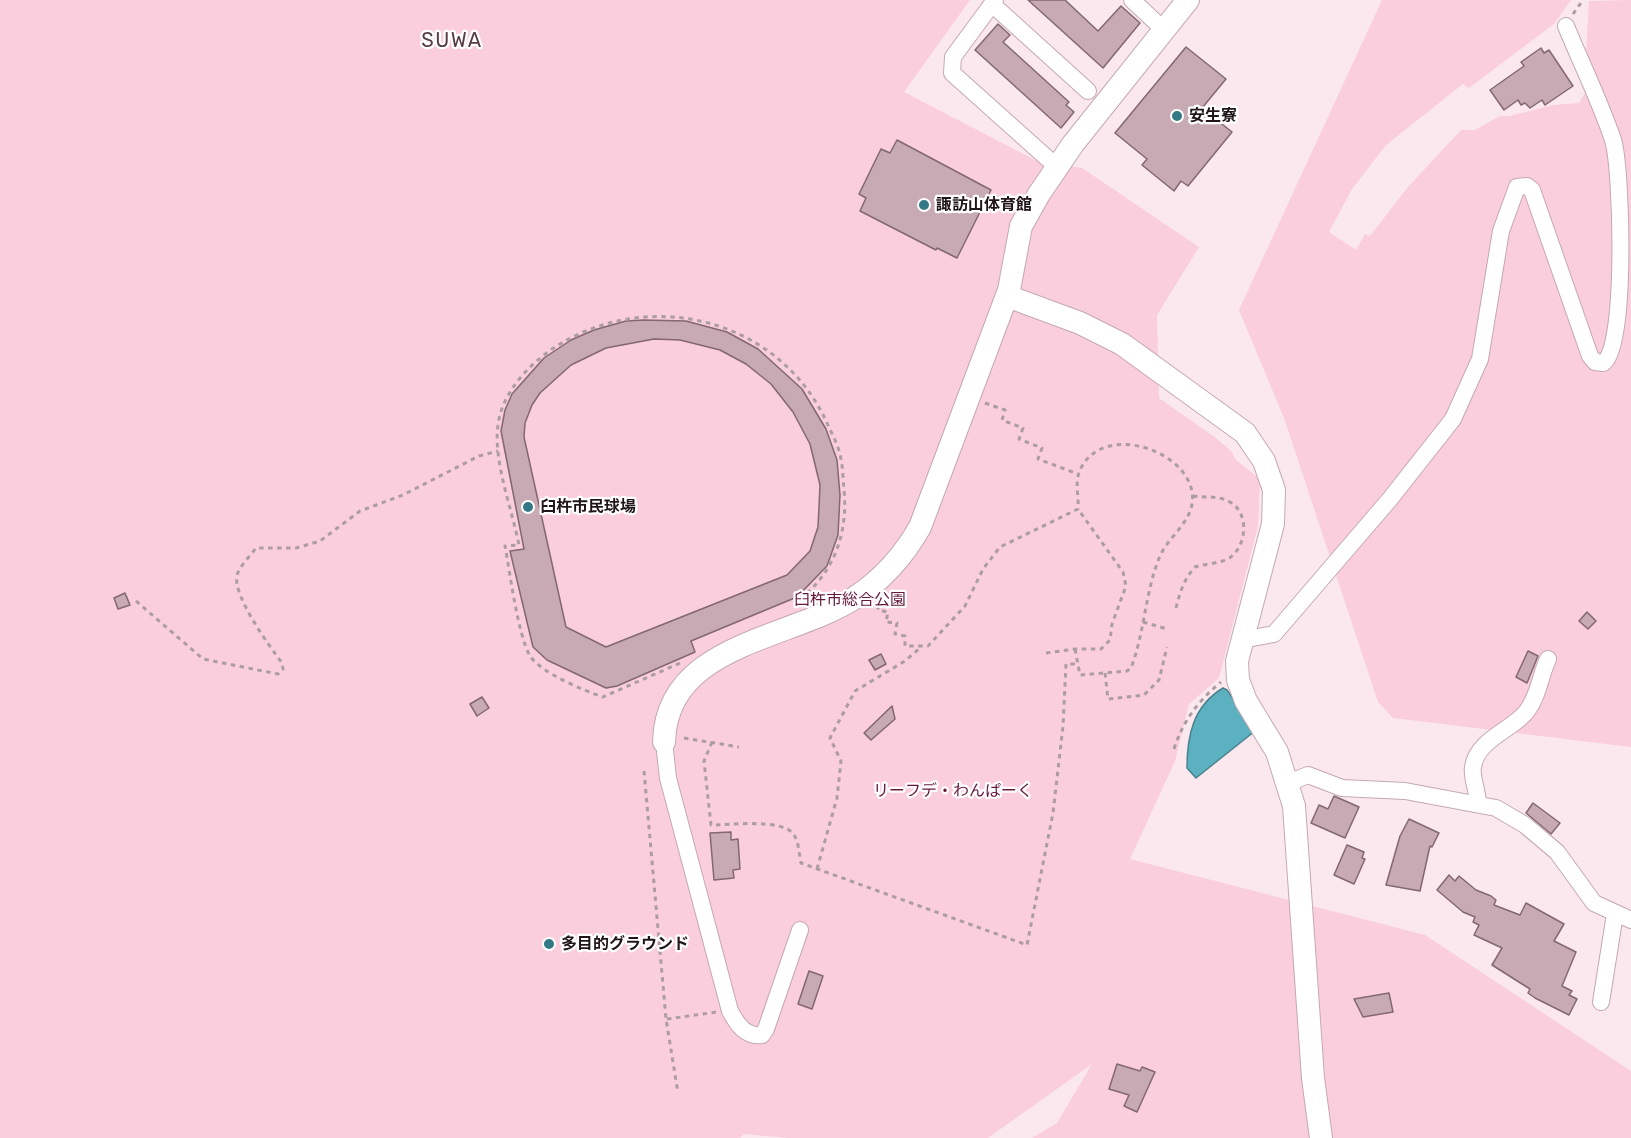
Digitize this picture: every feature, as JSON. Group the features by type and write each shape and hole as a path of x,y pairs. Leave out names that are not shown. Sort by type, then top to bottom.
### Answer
{"street":[{"path":"1132,0 1164,30"},
{"path":"800,930 762,1035 756,1035 741,1028 730,1011 668,778 664,738 667,715 673,700 699,671 720,656 855,598 891,568 909,546 920,527 1007,296 1021,226 1057,167 1188,0"},
{"path":"1057,167 952,73 953,57 994,2 1088,91"},
{"path":"1242,640 1274,634 1390,499 1453,419 1480,359 1501,231 1517,187 1527,186 1533,190 1590,356 1595,362 1603,363 1610,356 1618,315 1620,178 1614,141 1566,26"},
{"path":"1007,296 1080,323 1122,344 1245,433 1264,461 1274,490 1273,524 1242,640 1238,661 1238,680 1246,701 1277,752 1294,806 1300,864 1313,1078 1321,1138"},
{"path":"1478,803 1478,788 1472,770 1474,762 1488,742 1525,714 1536,698 1548,658"},
{"path":"1286,784 1308,775 1342,788 1405,791 1496,808 1525,825 1557,852 1594,903 1631,920"},
{"path":"1601,1002 1615,914"}],"path":[{"path":"684,661 603,697 569,682 536,662 523,637 505,546 519,545 498,452 498,423 508,395 540,358 572,338 616,321 654,315 690,318 736,331 779,358 800,378 824,415 841,459 845,501 840,541 823,578 804,596 811,605"},
{"path":"984,403 1005,410 1002,420 1023,428 1019,439 1042,448 1038,459 1078,474"},
{"path":"1046,653 1075,649 1101,649 1110,640 1112,624 1126,586 1123,572 1078,509 1078,474 1097,450 1116,443 1129,444 1176,463 1187,478 1193,496 1186,521 1160,555 1131,668 1127,671 1080,675 1075,649"},
{"path":"136,601 203,660 278,674 283,669 282,663 242,599 236,580 239,570 256,548 296,548 320,541 360,512 402,495 480,456 498,452"},
{"path":"1176,608 1185,579 1191,571 1195,567 1231,556 1239,547 1243,534 1242,518 1237,507 1217,497 1193,496"},
{"path":"817,869 837,798 841,761 830,738 855,691 905,661 920,648 935,641 965,606 983,569 1000,547 1078,509"},
{"path":"878,598 878,610 888,612 886,622 897,624 895,634 905,636 905,646 920,648"},
{"path":"1143,622 1167,629"},
{"path":"1105,673 1108,699 1144,696 1158,680 1167,646"},
{"path":"712,742 704,761 711,825 770,824 786,827 795,835 801,863 1027,945 1053,813 1063,726 1066,664 1078,664"},
{"path":"1174,749 1180,730 1202,698 1227,678"},
{"path":"664,738 740,747"},
{"path":"644,771 666,1019 678,1093"},
{"path":"666,1019 730,1011"}],"green space":[{"path":"0,0 970,0 904,92 1035,160 1082,168 1199,247 1157,315 1159,398 1216,438 1232,452 1236,460 1260,479 1258,526 1219,678 1189,704 1175,761 1130,859 1425,935 1631,1071 1631,1138 1032,1138 1057,1123 1092,1064 988,1138 788,1138 744,1134 740,1138 0,1138"},
{"path":"1382,0 1571,0 1554,24 1469,88 1463,84 1386,145 1352,189 1329,232 1356,250 1365,234 1370,236 1408,187 1461,130 1475,130 1500,116 1510,116 1553,105 1579,103 1594,78 1586,54 1589,1 1631,0 1631,747 1393,718 1378,702 1284,418 1239,310"}],"water":[{"path":"1223,688 1227,690 1255,731 1196,778 1187,768 1190,733 1198,713 1213,695"}],"building":[{"path":"1028,0 1065,0 1098,31 1121,6 1140,23 1103,68"},
{"path":"998,24 1010,35 1003,42 1069,102 1066,105 1074,112 1061,128 975,50"},
{"name":"安生寮","path":"1186,47 1226,79 1202,108 1232,132 1188,186 1181,181 1174,191 1142,165 1147,159 1115,133"},
{"path":"1541,48 1544,53 1549,50 1573,86 1545,105 1542,100 1530,108 1525,103 1521,105 1518,100 1504,110 1490,90 1524,66 1521,62"},
{"name":"諏訪山体育館","path":"897,140 991,190 957,258 937,248 936,250 860,211 866,198 859,194 881,149 890,153"},
{"name":"臼杵市民球場","path":"626,321 686,321 727,332 758,349 802,389 826,429 837,460 840,495 838,535 827,566 797,597 691,641 695,652 617,686 606,688 547,660 533,647 510,551 524,549 501,431 505,410 512,394 544,358 571,340 594,330","holes":["654,339 680,340 720,350 746,364 771,384 793,412 810,444 820,485 818,527 810,551 787,575 606,647 566,627 524,437 525,423 540,393 571,365 606,348"]},
{"path":"125,593 130,605 118,609 114,598"},
{"path":"1587,612 1596,621 1588,629 1579,621"},
{"path":"1528,651 1538,656 1527,683 1516,677"},
{"path":"881,654 886,664 875,670 869,660"},
{"path":"482,697 489,708 477,716 470,704"},
{"path":"892,706 895,719 871,740 864,733"},
{"path":"1334,796 1359,807 1345,838 1311,823 1319,805 1328,809"},
{"path":"1533,803 1560,823 1551,834 1526,813"},
{"path":"1409,819 1439,833 1432,847 1430,846 1420,891 1386,885 1400,836"},
{"path":"731,832 731,840 738,839 740,869 733,870 734,878 714,880 710,833"},
{"path":"1347,845 1364,852 1362,858 1365,859 1354,884 1334,875"},
{"path":"1449,875 1455,881 1459,876 1476,890 1491,896 1496,900 1494,905 1520,915 1526,903 1564,924 1554,941 1576,952 1562,986 1572,991 1569,995 1577,999 1569,1015 1535,998 1528,993 1530,989 1492,965 1502,948 1474,935 1479,925 1473,922 1475,917 1463,912 1437,890"},
{"path":"809,971 823,976 812,1009 798,1004"},
{"path":"1389,993 1393,1012 1363,1017 1354,999"},
{"path":"1117,1064 1140,1071 1142,1067 1155,1072 1137,1112 1124,1106 1129,1095 1109,1089"}],"place":[{"name":"安生寮","path":"1177,116"},
{"name":"諏訪山体育館","path":"924,205"},
{"name":"臼杵市民球場","path":"528,507"},
{"name":"多目的グラウンド","path":"549,944"}],"district":[{"name":"SUWA","path":"452,41"}],"park label":[{"name":"臼杵市総合公園","path":"850,600"},
{"name":"リーフデ・わんぱーく","path":"953,791"}]}
